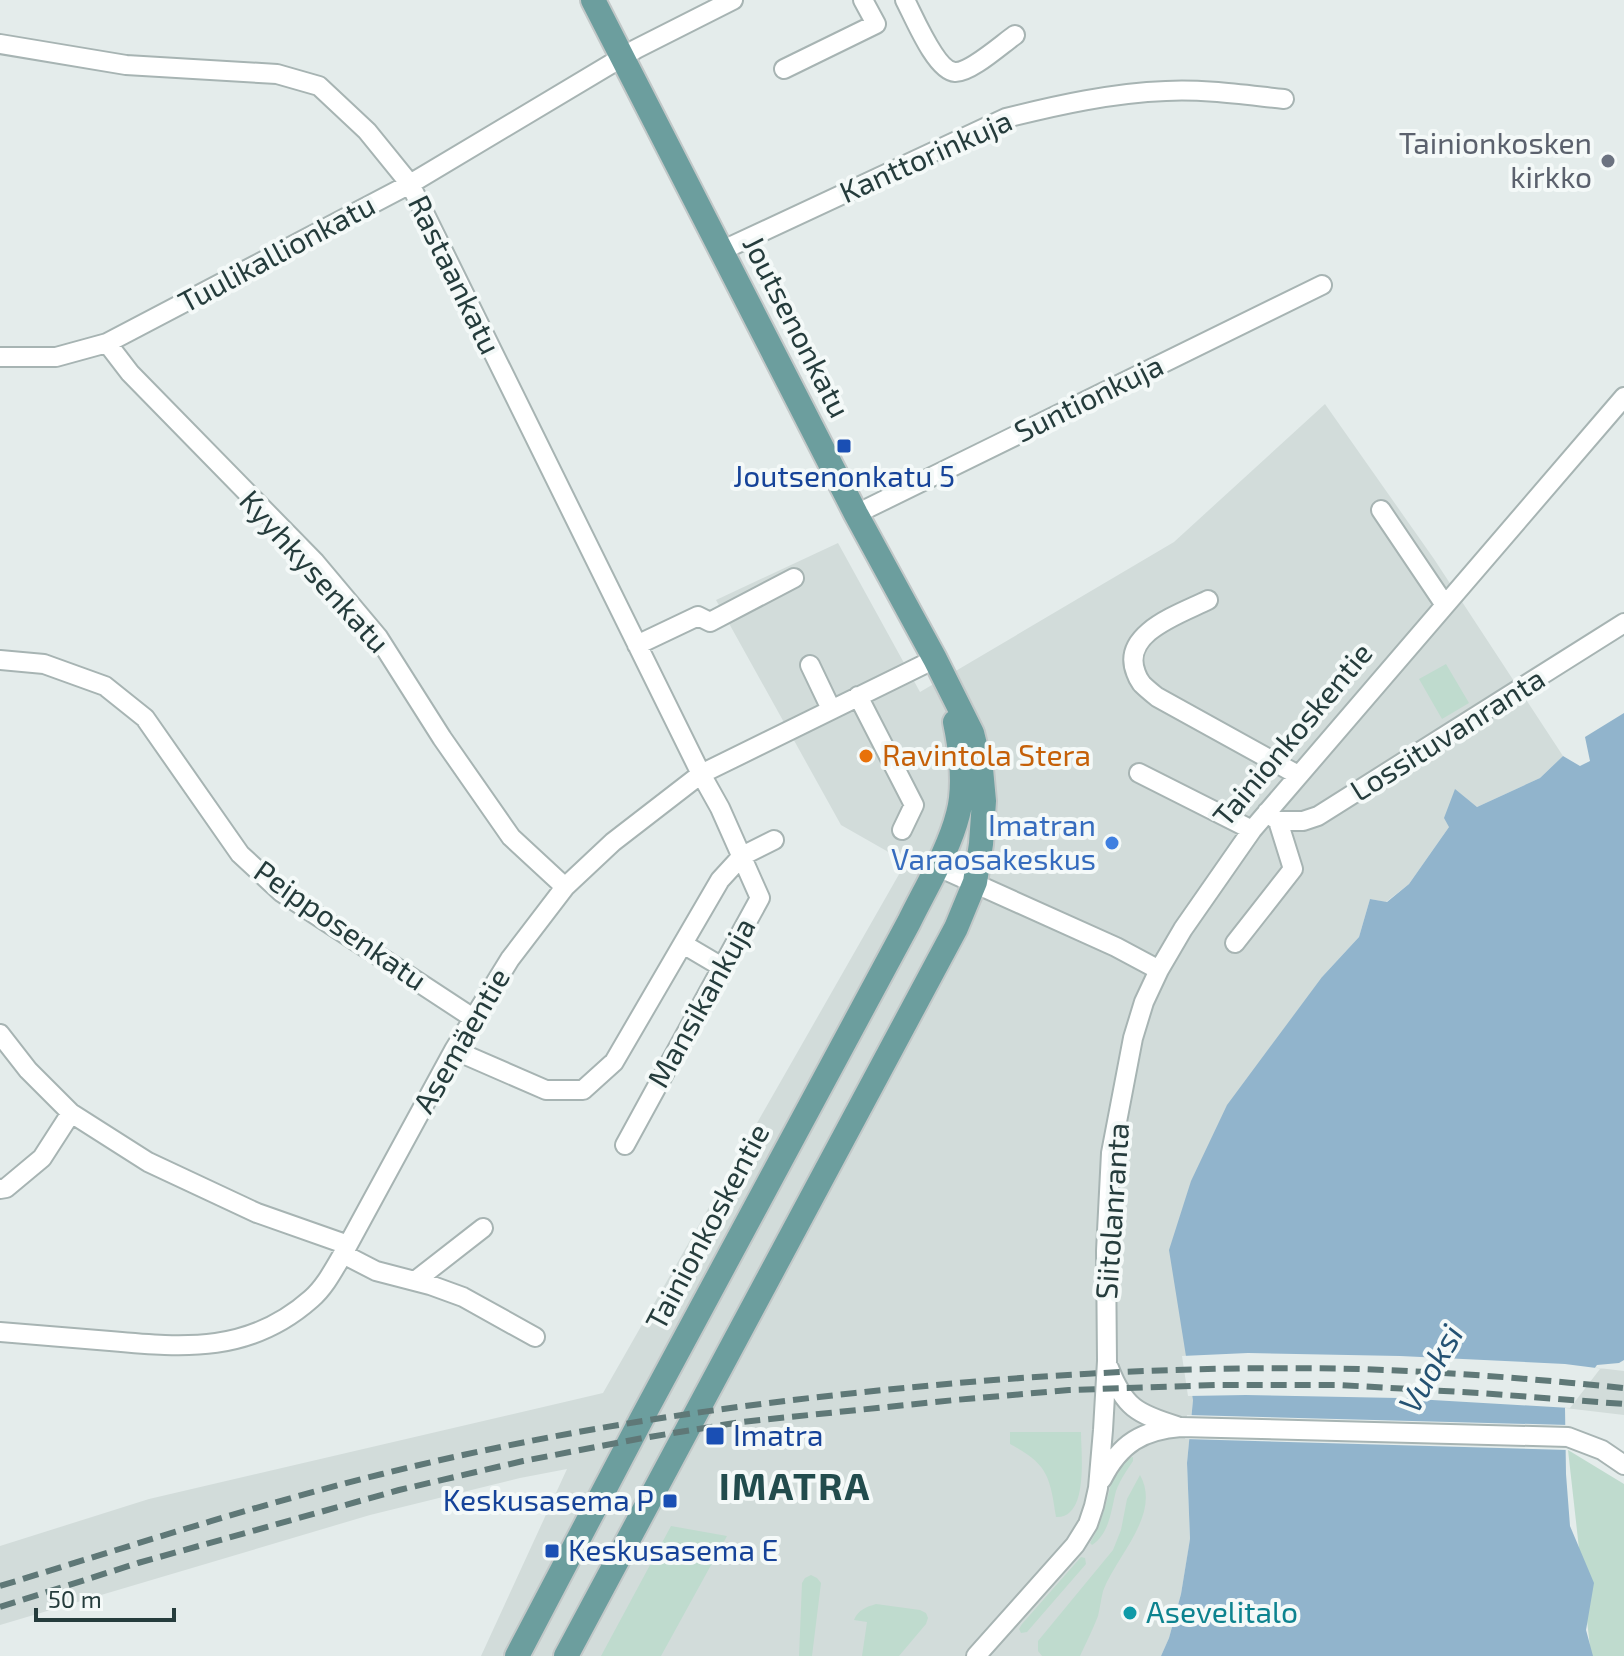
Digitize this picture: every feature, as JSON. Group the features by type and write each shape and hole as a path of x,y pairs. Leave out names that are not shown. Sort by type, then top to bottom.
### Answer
{"main road":[{"name":"Joutsenonkatu","path":"593,0 856,514 972,733 981,769 984,801 975,882"},
{"name":"Joutsenonkatu","path":"936,866 959,813 962,775 958,736 940,670"},
{"name":"Tainionkoskentie","path":"517,1656 936,866"},
{"path":"566,1656 948,945 975,882"}],"street":[{"name":"Tuulikallionkatu","path":"0,357 56,357 107,343 410,184 636,49 733,0"},
{"path":"784,69 876,24 863,0"},
{"path":"905,0 934,55 944,68 956,72 968,68 1015,35"},
{"name":"Rastaankatu","path":"0,44 126,65 277,74 319,86 367,131 410,184 701,774"},
{"name":"Kanttorinkuja","path":"721,251 1006,118 1054,106 1166,91 1284,99"},
{"name":"Suntionkuja","path":"856,514 1322,285"},
{"name":"Kyyhkysenkatu","path":"107,343 130,373 315,562 378,637 442,738 511,837 565,887"},
{"name":"Tainionkoskentie","path":"1159,970 1183,929 1252,830 1273,816 1298,775 1624,397"},
{"path":"1381,510 1445,605"},
{"path":"637,645 698,616 710,622 794,578"},
{"path":"1208,600 1145,634 1135,648 1132,664 1140,682 1157,697 1298,775"},
{"name":"Lossituvanranta","path":"1273,816 1303,821 1327,811 1624,623"},
{"name":"Peipposenkatu","path":"0,660 44,664 105,686 145,718 240,854 281,892 473,1018"},
{"path":"810,665 831,709"},
{"name":"Asemäentie","path":"0,1332 171,1347 240,1339 266,1330 288,1317 314,1297 346,1250 473,1018 510,959 565,887 613,842 701,774 858,696 940,670"},
{"path":"858,696 914,805 902,830"},
{"path":"1139,773 1252,830"},
{"name":"Mansikankuja","path":"625,1145 760,898 720,808 701,774"},
{"path":"1235,943 1293,869 1273,816"},
{"path":"454,1050 546,1090 583,1090 614,1062 720,880 742,856 774,840"},
{"path":"936,866 1116,947 1159,970"},
{"path":"683,944 722,967"},
{"name":"Siitolanranta","path":"1098,1488 1107,1361 1106,1251 1111,1153 1133,1038 1144,1002 1159,970"},
{"path":"0,1034 28,1070 71,1113 148,1162 346,1250 376,1271 463,1297 535,1337"},
{"path":"0,1189 6,1188 42,1158 71,1113"},
{"path":"415,1281 483,1228"},
{"path":"1107,1361 1128,1404 1158,1420 1181,1427"},
{"path":"976,1656 1075,1545 1088,1524 1098,1488 1111,1463 1131,1441 1160,1428 1568,1437 1602,1450 1624,1465"}],"shaded area":[{"path":"1325,404 1434,559 1563,756 1540,778 1477,807 1455,790 1449,827 1409,884 1386,902 1370,899 1359,937 1322,977 1565,1364 1624,1371 1624,1415 1565,1408 1193,1400 1187,1463 1190,1540 1181,1594 1161,1656 481,1656 567,1469 370,1515 0,1625 0,1546 149,1499 603,1393 906,862 841,825 716,600 838,543 920,692 1174,542"}],"green space":[{"path":"1446,664 1469,703 1442,719 1419,679"},
{"path":"1010,1432 1081,1432 1081,1483 1074,1508 1067,1515 1056,1517 1045,1473 1032,1458 1010,1444"},
{"path":"1568,1450 1624,1484 1624,1656 1591,1656"},
{"path":"1133,1457 1116,1491 1106,1528 1092,1545 1090,1543 1104,1511 1112,1480 1128,1458"},
{"path":"1140,1475 1145,1490 1141,1520 1103,1591 1098,1616 1080,1656 1042,1656 1038,1651 1038,1641 1113,1550 1121,1530 1127,1499"},
{"path":"671,1526 727,1536 661,1656 601,1656"},
{"path":"1081,1557 1085,1558 1086,1564 1027,1632 1021,1633 1019,1629 1022,1624"},
{"path":"811,1575 821,1583 812,1656 799,1656 802,1583"},
{"path":"876,1604 926,1613 926,1624 899,1656 862,1656 867,1622 854,1620 863,1609"}],"water":[{"name":"Vuoksi","path":"1624,713 1624,1360 1597,1365 1565,1408 1570,1526 1594,1583 1586,1630 1593,1656 1161,1656 1181,1594 1190,1539 1187,1463 1193,1400 1169,1250 1191,1181 1227,1105 1322,977 1359,937 1370,899 1387,902 1409,884 1449,827 1444,818 1455,789 1477,807 1540,778 1563,756 1580,766 1590,761 1585,737"}],"pier":[{"path":"1248,1353 1400,1356 1565,1364 1604,1369 1600,1369 1570,1408 1398,1398 1188,1396 1182,1356"},
{"path":"1187,1415 1568,1425 1568,1450 1185,1439"}],"railway":[{"path":"0,1586 190,1527 441,1460 617,1425 795,1400 1044,1376 1296,1368 1492,1376 1624,1388"},
{"path":"0,1607 138,1563 399,1490 523,1461 741,1422 1069,1390 1217,1385 1339,1385 1624,1404"}],"place":[{"name":"Tainionkosken kirkko","path":"1608,161"},
{"name":"Joutsenonkatu 5","path":"844,446"},
{"name":"Ravintola Stera","path":"866,756"},
{"name":"Imatran Varaosakeskus","path":"1112,843"},
{"name":"Imatra","path":"715,1436"},
{"name":"Keskusasema P","path":"670,1501"},
{"name":"Keskusasema E","path":"552,1551"},
{"name":"Asevelitalo","path":"1130,1613"}],"district":[{"name":"IMATRA","path":"795,1487"}]}
